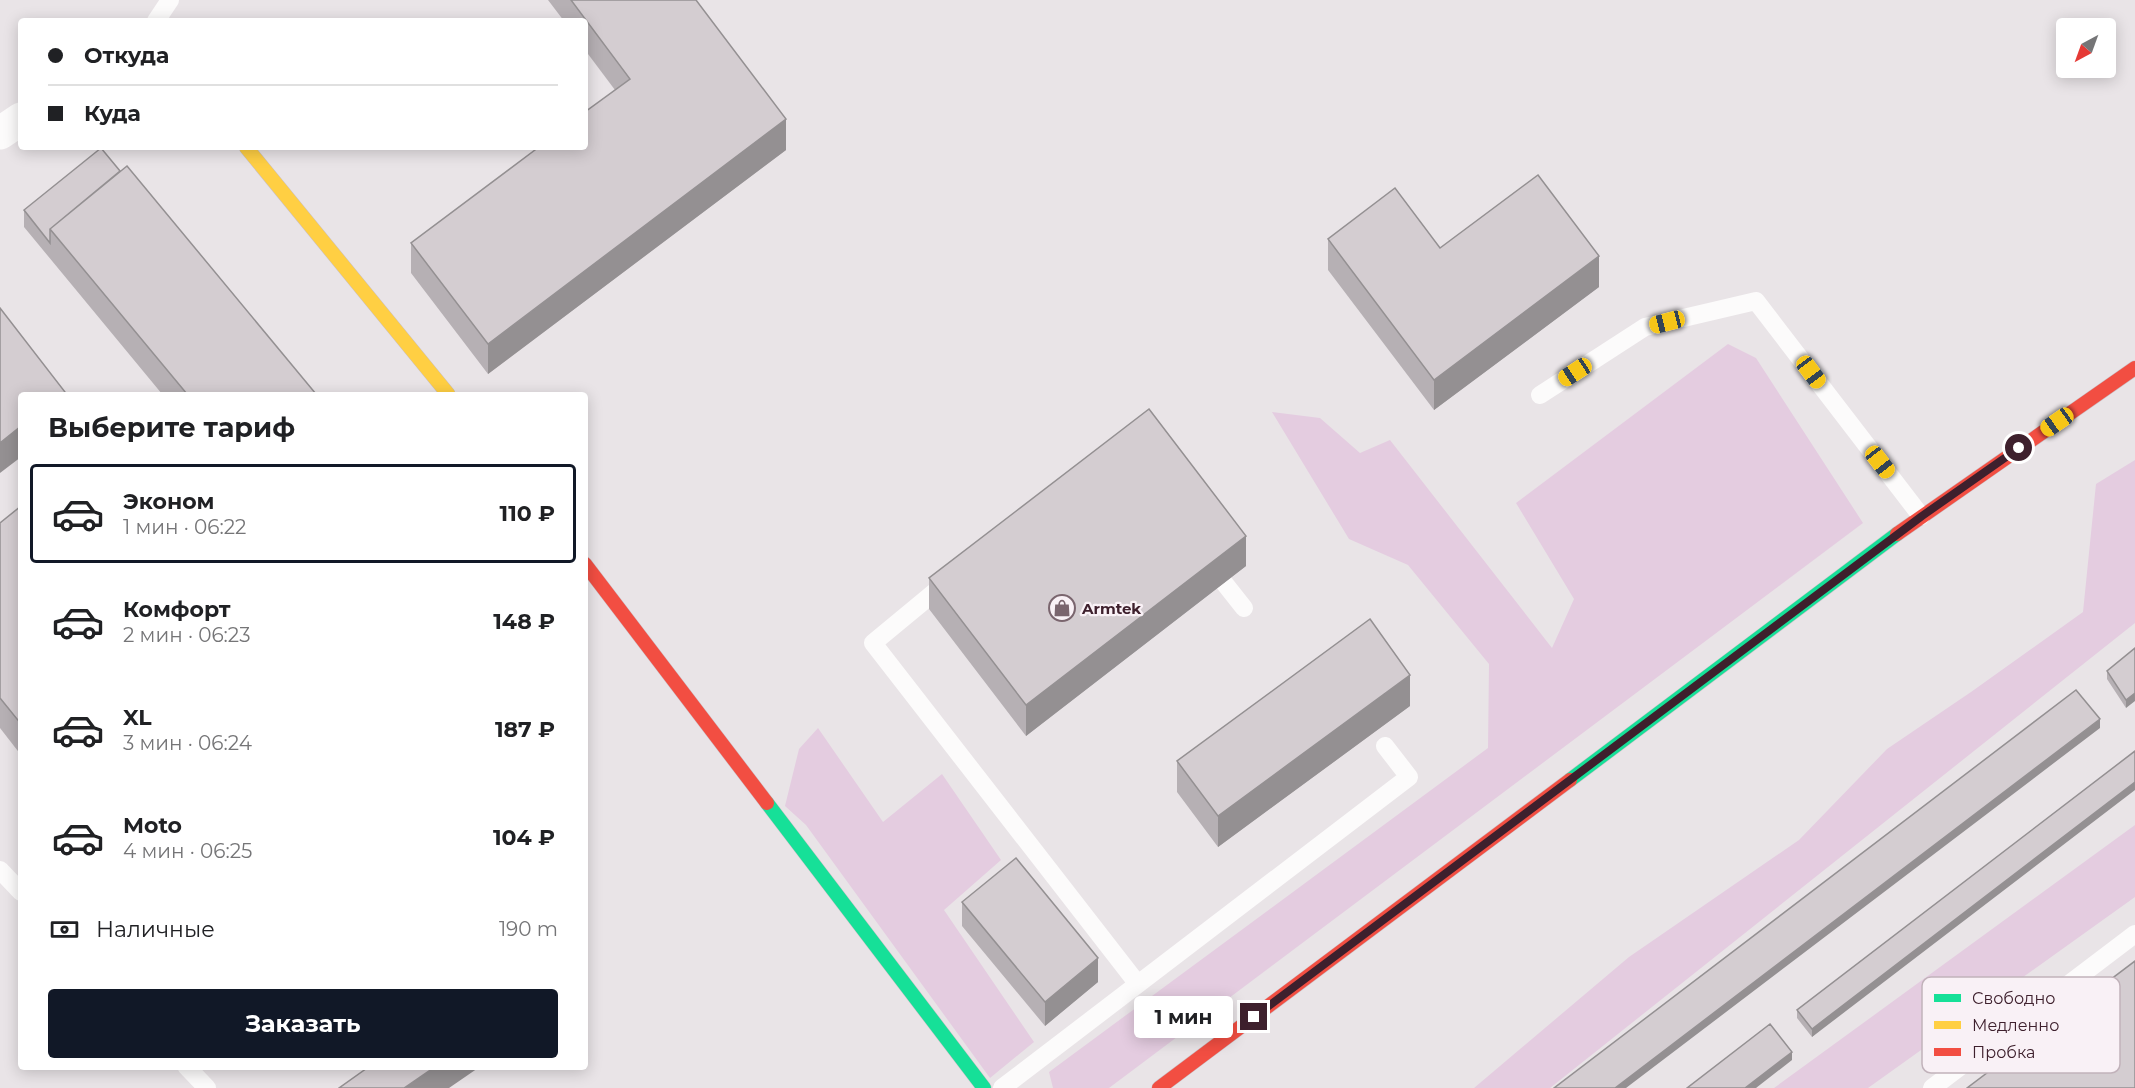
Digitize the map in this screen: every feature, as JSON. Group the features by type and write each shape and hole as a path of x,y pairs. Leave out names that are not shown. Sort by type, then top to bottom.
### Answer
{"main road":[{"path":"248,150 446,392"},
{"path":"1159,1088 1922,516 2135,368"},
{"path":"588,568 984,1088"}],"street":[{"path":"0,134 18,121"}],"lane":[{"path":"158,18 170,0"},
{"path":"1540,395 1645,327 1756,301 1922,516"},
{"path":"1201,554 1244,608"},
{"path":"962,569 873,643 1137,983"},
{"path":"1002,1088 1409,777 1385,746"},
{"path":"0,870 18,889"},
{"path":"2078,977 2135,934"},
{"path":"190,1070 207,1088"},
{"path":"1932,1088 1952,1073"}],"shaded area":[{"path":"1728,344 1756,358 1863,523 1109,1088 1053,1088 1049,1072 1488,748 1489,664 1408,565 1349,539 1272,412 1320,418 1360,453 1390,440 1552,648 1574,599 1516,503"},
{"path":"2135,460 2135,623 1550,1088 1474,1088 1629,957 1799,840 1887,749 2083,612 2096,484"},
{"path":"818,728 883,822 942,774 1001,860 944,910 1034,1042 990,1078 806,825 785,806 799,749"},
{"path":"2135,825 2135,897 2023,977 1926,977"},
{"path":"1922,980 1922,1049 1868,1088 1774,1088"}],"building":[{"path":"571,0 696,0 786,119 488,344 411,243 535,150 588,150 588,110 630,79 588,23 588,18 584,18"},
{"path":"99,150 103,150 120,171 50,229 50,243 24,210"},
{"path":"127,166 314,392 185,392 50,229"},
{"path":"1538,175 1599,256 1434,380 1328,239 1395,188 1440,248"},
{"path":"0,308 65,392 18,392 18,428 0,443"},
{"path":"1149,409 1246,536 1026,705 929,578"},
{"path":"18,508 18,720 0,698 0,523"},
{"path":"1370,619 1410,675 1218,816 1177,761"},
{"path":"2135,648 2135,693 2126,700 2107,671"},
{"path":"2076,690 2100,719 1615,1088 1554,1088"},
{"path":"2135,751 2135,782 1812,1029 1797,1010"},
{"path":"1016,858 1098,958 1045,1002 962,902"},
{"path":"2135,961 2135,1088 1967,1088 1987,1073 2120,1073 2120,977 2114,977"},
{"path":"1770,1024 1792,1052 1745,1088 1687,1088"},
{"path":"364,1070 430,1070 404,1088 339,1088"}],"traffic: fast":[{"path":"1570,780 1897,534"},
{"path":"767,803 984,1088"}],"traffic: slow":[{"path":"248,150 446,392"}],"traffic: jam":[{"path":"1897,534 2135,368"},
{"path":"588,568 767,803"},
{"path":"1159,1088 1570,780"}],"place":[{"name":"Armtek","path":"1062,608"}],"route":[{"path":"1254,1017 1922,516 2019,448"}]}
